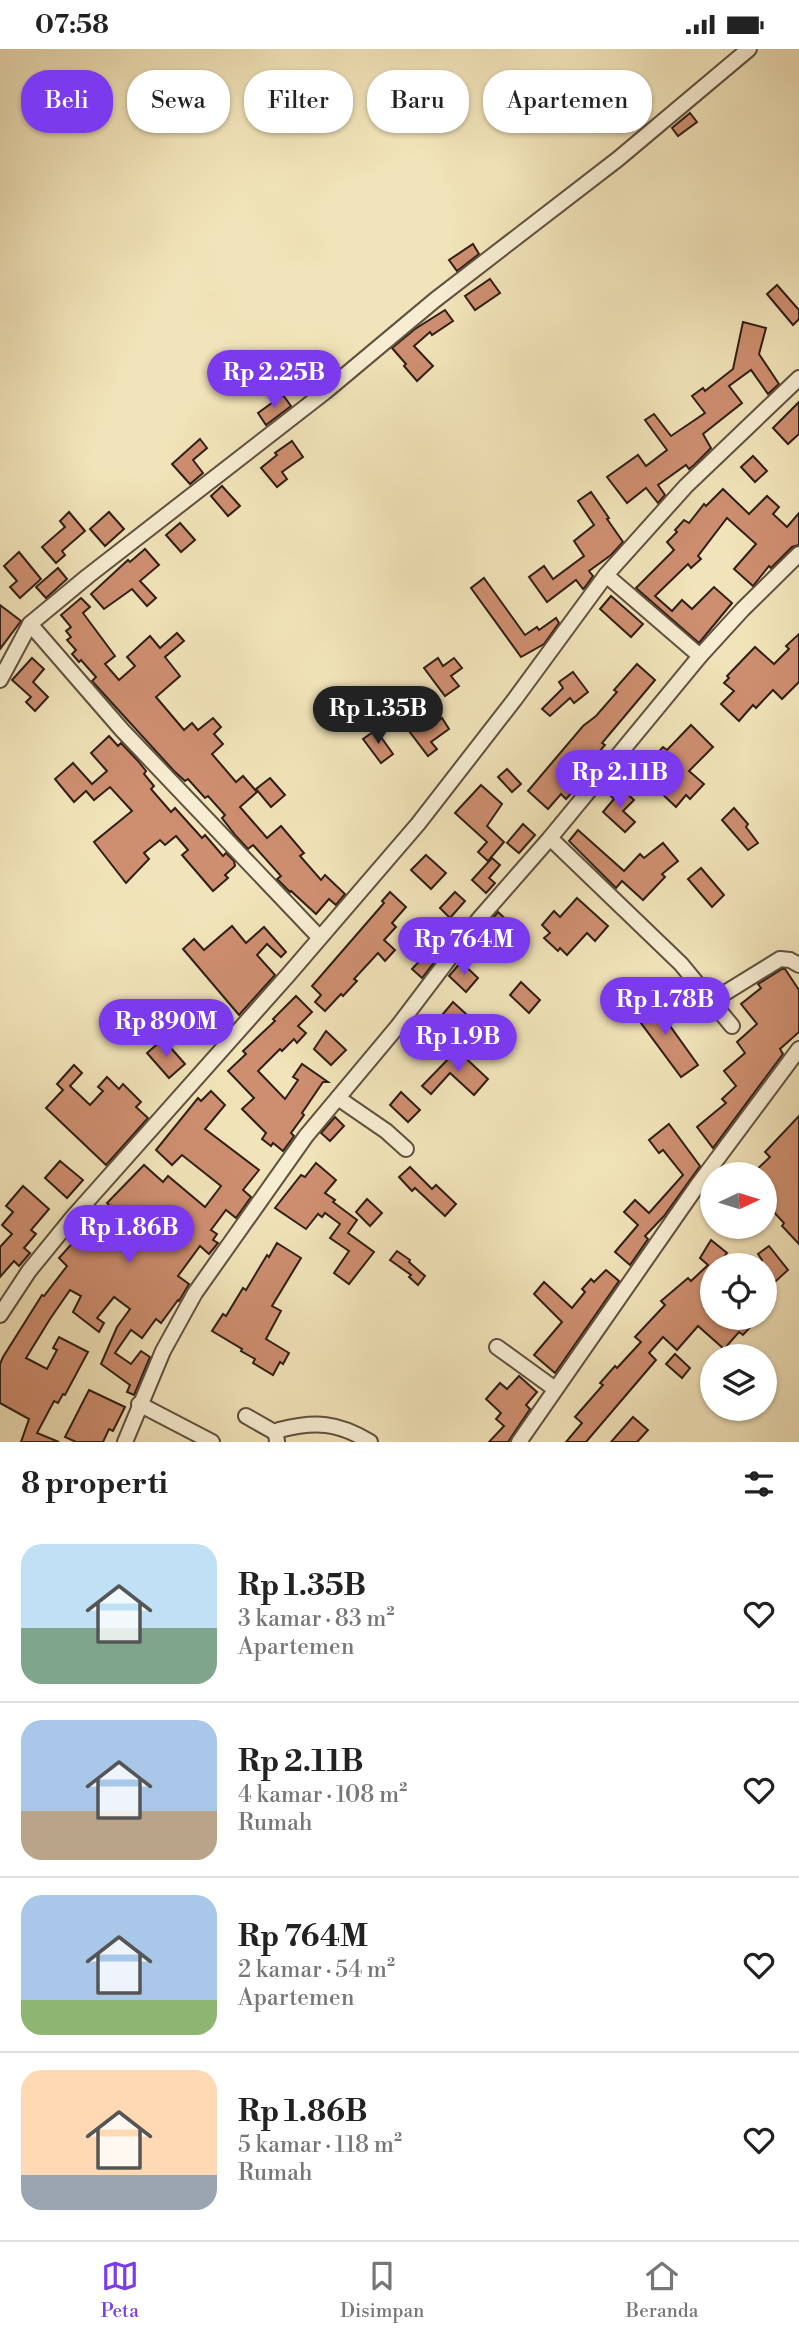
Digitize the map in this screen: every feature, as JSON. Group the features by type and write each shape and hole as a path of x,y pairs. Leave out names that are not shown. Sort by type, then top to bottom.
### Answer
{"street":[{"path":"0,680 30,624 325,392 435,300 618,159 749,49"},
{"path":"0,1315 29,1271 66,1225 418,824 516,699 606,575 686,487 799,378"},
{"path":"125,1442 163,1351 195,1293 306,1136 398,1026 479,919 550,838 700,656 798,558"},
{"path":"606,575 700,656"},
{"path":"30,624 122,730 319,937"},
{"path":"550,838 681,964 732,1026"},
{"path":"712,1001 779,959 790,960 799,965"},
{"path":"519,1442 697,1186 799,1049"},
{"path":"338,1098 386,1131 406,1149"},
{"path":"497,1347 555,1389"},
{"path":"139,1404 212,1442"},
{"path":"246,1416 277,1438 281,1429 333,1425 352,1431 370,1442"}],"building":[{"path":"690,113 697,122 678,136 672,128"},
{"path":"473,244 479,254 457,271 449,260"},
{"path":"490,279 500,293 475,310 465,296"},
{"path":"777,285 799,310 799,319 793,325 767,294"},
{"path":"445,310 453,321 432,335 430,332 414,346 433,366 417,381 392,348"},
{"path":"743,322 766,328 759,354 779,384 768,394 751,370 729,386 742,403 703,434 711,448 689,469 686,465 658,485 665,495 658,503 646,488 627,503 607,477 638,455 646,466 667,450 645,420 654,414 671,436 705,413 692,396 703,388 705,391 733,369"},
{"path":"283,395 291,406 266,425 258,413"},
{"path":"799,402 799,434 788,444 773,428"},
{"path":"200,439 207,448 193,460 203,473 190,484 172,464"},
{"path":"292,441 303,457 282,472 287,479 277,487 261,468 277,455 275,453"},
{"path":"753,456 767,471 755,482 741,467"},
{"path":"222,486 240,506 228,516 211,496"},
{"path":"723,489 749,514 767,496 779,507 773,514 787,527 799,513 799,545 792,547 771,568 769,566 753,586 734,569 756,544 727,518 698,556 701,559 691,568 688,564 655,596 672,611 682,600 692,609 714,587 732,603 699,643 636,588 674,550 667,542 677,532 675,530 684,520 689,523 704,504 706,506"},
{"path":"591,492 623,542 611,555 589,571 593,576 583,589 576,580 547,602 529,577 544,566 553,579 584,556 574,541 594,525 578,501"},
{"path":"69,512 85,531 62,551 65,555 56,563 42,547 65,527 60,521"},
{"path":"109,512 124,529 105,546 90,529"},
{"path":"180,523 195,540 181,552 166,535"},
{"path":"145,549 159,565 140,581 156,598 147,606 132,589 104,609 91,594 128,560 130,562"},
{"path":"19,552 41,579 20,598 10,587 17,581 4,566"},
{"path":"58,568 67,579 46,598 36,587"},
{"path":"484,578 525,635 537,627 539,630 556,618 559,623 544,644 521,657 471,588"},
{"path":"611,596 643,624 631,637 600,609"},
{"path":"81,598 90,607 83,613 115,656 105,664 119,680 135,666 127,657 150,636 160,648 177,633 184,641 165,657 180,676 156,697 184,730 192,723 198,730 213,718 221,727 214,734 223,744 212,754 236,782 243,776 257,792 240,807 267,838 281,826 304,853 300,856 321,880 325,875 345,894 336,905 329,899 316,914 290,892 277,879 281,876 253,845 248,849 236,836 222,818 225,815 208,796 205,798 188,779 185,781 174,771 92,681 96,677 72,654 76,650 67,640 71,637 66,631 71,627 61,615"},
{"path":"0,605 21,621 0,649"},
{"path":"799,634 799,682 782,699 773,690 756,708 753,705 739,721 721,704 734,691 724,683 729,678 727,676 755,647 774,664 789,649 786,646"},
{"path":"32,658 44,669 33,682 48,697 35,711 26,702 31,697 12,680"},
{"path":"438,658 443,666 454,658 462,668 451,676 459,686 445,696 424,668"},
{"path":"637,664 655,680 602,743 605,745 582,772 587,778 580,787 566,799 561,794 548,809 528,791 583,726 596,716 617,692 614,690"},
{"path":"573,672 588,692 574,703 570,698 550,716 542,709 563,688 559,682"},
{"path":"407,699 410,704 417,699 435,723 442,718 449,729 431,742 437,749 428,756 409,731 414,727 398,705"},
{"path":"691,725 713,747 689,771 704,784 690,799 686,795 676,807 647,776 658,765 652,759 663,747 667,750"},
{"path":"376,730 393,754 381,763 363,739"},
{"path":"109,736 118,746 121,743 138,761 154,786 151,789 171,812 175,808 202,838 205,835 223,856 226,853 234,861 235,866 225,875 228,878 213,891 182,855 188,850 176,836 165,845 160,840 144,853 149,859 126,883 94,842 132,811 110,787 94,800 86,791 74,802 55,779 73,763 92,784 107,771 91,753"},
{"path":"507,769 521,784 512,792 498,777"},
{"path":"270,778 285,795 271,807 256,789"},
{"path":"481,785 502,804 487,826 504,842 488,861 478,852 487,842 455,813"},
{"path":"620,787 634,800 623,811 635,822 625,832 603,812 614,799 611,796"},
{"path":"734,808 748,824 746,827 758,843 748,850 722,820"},
{"path":"523,824 535,835 519,853 507,843"},
{"path":"578,830 624,871 640,854 644,858 663,843 678,861 662,874 665,877 643,900 622,881 616,888 569,841"},
{"path":"426,855 446,873 431,889 411,870"},
{"path":"492,858 500,865 489,878 495,883 486,893 472,880"},
{"path":"701,868 724,895 712,907 688,879"},
{"path":"390,892 406,907 392,923 396,927 384,940 395,950 385,961 378,953 354,979 357,981 325,1011 315,1002 321,995 312,986 384,903 382,901"},
{"path":"455,892 465,901 450,918 440,908"},
{"path":"577,898 608,926 595,941 587,933 567,955 560,948 558,951 544,938 550,933 542,925 554,911 560,917"},
{"path":"498,912 526,938 520,945 516,941 506,952 490,936 499,926 492,919"},
{"path":"232,926 246,943 264,927 286,952 281,957 267,944 257,955 275,975 239,1015 183,949 194,939 204,950"},
{"path":"426,928 446,947 422,978 412,969 429,951 416,939"},
{"path":"461,962 478,978 466,992 449,976"},
{"path":"785,969 799,990 799,1032 780,1049 783,1054 713,1148 697,1127 726,1103 722,1099 736,1086 724,1071 745,1053 737,1042 757,1024 741,1004 761,988 758,984"},
{"path":"521,982 540,1000 529,1013 510,995"},
{"path":"296,996 312,1012 298,1026 306,1033 297,1043 294,1039 282,1051 280,1049 258,1071 285,1099 298,1080 293,1077 302,1064 328,1082 323,1082 302,1113 304,1115 291,1133 294,1136 283,1151 262,1139 266,1133 242,1109 254,1098 228,1071 246,1054 243,1051 275,1021 273,1019"},
{"path":"650,998 698,1065 681,1077 632,1011"},
{"path":"199,1002 209,1013 195,1025 186,1014"},
{"path":"453,1002 477,1024 466,1036 443,1014"},
{"path":"485,1018 499,1031 489,1041 475,1028"},
{"path":"326,1031 346,1050 331,1065 314,1049"},
{"path":"163,1039 185,1064 169,1078 147,1053"},
{"path":"457,1050 488,1079 474,1095 450,1073 431,1094 422,1086"},
{"path":"74,1065 82,1073 70,1086 90,1105 103,1091 98,1087 107,1077 119,1089 123,1084 141,1102 136,1107 148,1118 106,1165 46,1108 63,1090 57,1084"},
{"path":"211,1091 225,1105 205,1129 259,1170 243,1190 251,1197 236,1218 226,1210 211,1230 217,1234 213,1240 218,1243 209,1254 200,1246 178,1276 189,1284 161,1323 156,1319 142,1338 131,1330 115,1353 131,1364 141,1351 150,1357 134,1395 127,1392 130,1385 101,1364 117,1327 130,1309 114,1297 97,1318 104,1323 99,1332 73,1312 81,1296 70,1290 26,1358 47,1369 57,1350 53,1348 59,1337 88,1352 65,1395 63,1394 58,1403 54,1401 37,1433 59,1442 21,1442 29,1419 0,1403 0,1364 3,1357 42,1295 44,1296 67,1266 59,1258 86,1228 89,1230 111,1207 107,1203 144,1165 163,1182 168,1176 205,1207 221,1186 182,1155 172,1165 156,1150 198,1098 201,1101"},
{"path":"401,1092 420,1110 408,1122 390,1105"},
{"path":"799,1116 799,1244 782,1226 784,1223 777,1215 777,1162 765,1162 770,1157 765,1152"},
{"path":"335,1117 344,1126 330,1141 321,1133"},
{"path":"669,1124 700,1166 664,1216 645,1236 648,1239 630,1265 615,1252 638,1225 624,1212 635,1200 649,1213 683,1175 663,1150 659,1153 649,1140"},
{"path":"60,1161 83,1180 67,1198 45,1178"},
{"path":"316,1163 336,1180 325,1193 357,1220 348,1233 374,1252 349,1284 334,1273 349,1251 330,1238 340,1224 325,1213 322,1217 318,1214 306,1229 275,1208 301,1175 305,1177"},
{"path":"410,1167 432,1189 436,1185 456,1204 445,1216 415,1188 412,1191 399,1177"},
{"path":"23,1186 49,1209 31,1230 36,1234 24,1248 30,1253 19,1266 14,1261 0,1277 0,1247 12,1234 2,1225 13,1212 6,1206"},
{"path":"367,1199 382,1213 370,1226 356,1212"},
{"path":"711,1240 727,1253 703,1253"},
{"path":"277,1243 301,1258 272,1306 281,1311 266,1339 289,1353 273,1375 253,1363 255,1359 241,1351 242,1349 212,1331 223,1314 226,1316 243,1288 246,1290"},
{"path":"769,1246 775,1253 759,1253"},
{"path":"397,1251 425,1276 418,1285 409,1277 411,1275 390,1260"},
{"path":"777,1256 788,1270 777,1280"},
{"path":"606,1270 619,1281 555,1373 534,1355 562,1322 534,1294 544,1282 572,1308 585,1292 582,1289 591,1279 594,1282"},
{"path":"700,1273 700,1328 698,1326 677,1350 663,1337 649,1353 656,1360 586,1442 566,1442 582,1423 575,1417 603,1385 600,1383 641,1342 635,1337 665,1305 661,1301 688,1278 691,1281"},
{"path":"703,1330 748,1330 743,1335 739,1332 728,1344 718,1344"},
{"path":"675,1354 690,1368 682,1378 666,1364"},
{"path":"519,1376 537,1392 526,1405 530,1409 508,1442 489,1442 504,1426 496,1419 501,1413 486,1399 500,1383 507,1389"},
{"path":"89,1390 125,1407 113,1431 109,1429 103,1442 76,1442 65,1437"},
{"path":"633,1417 648,1430 637,1442 611,1442"}]}
